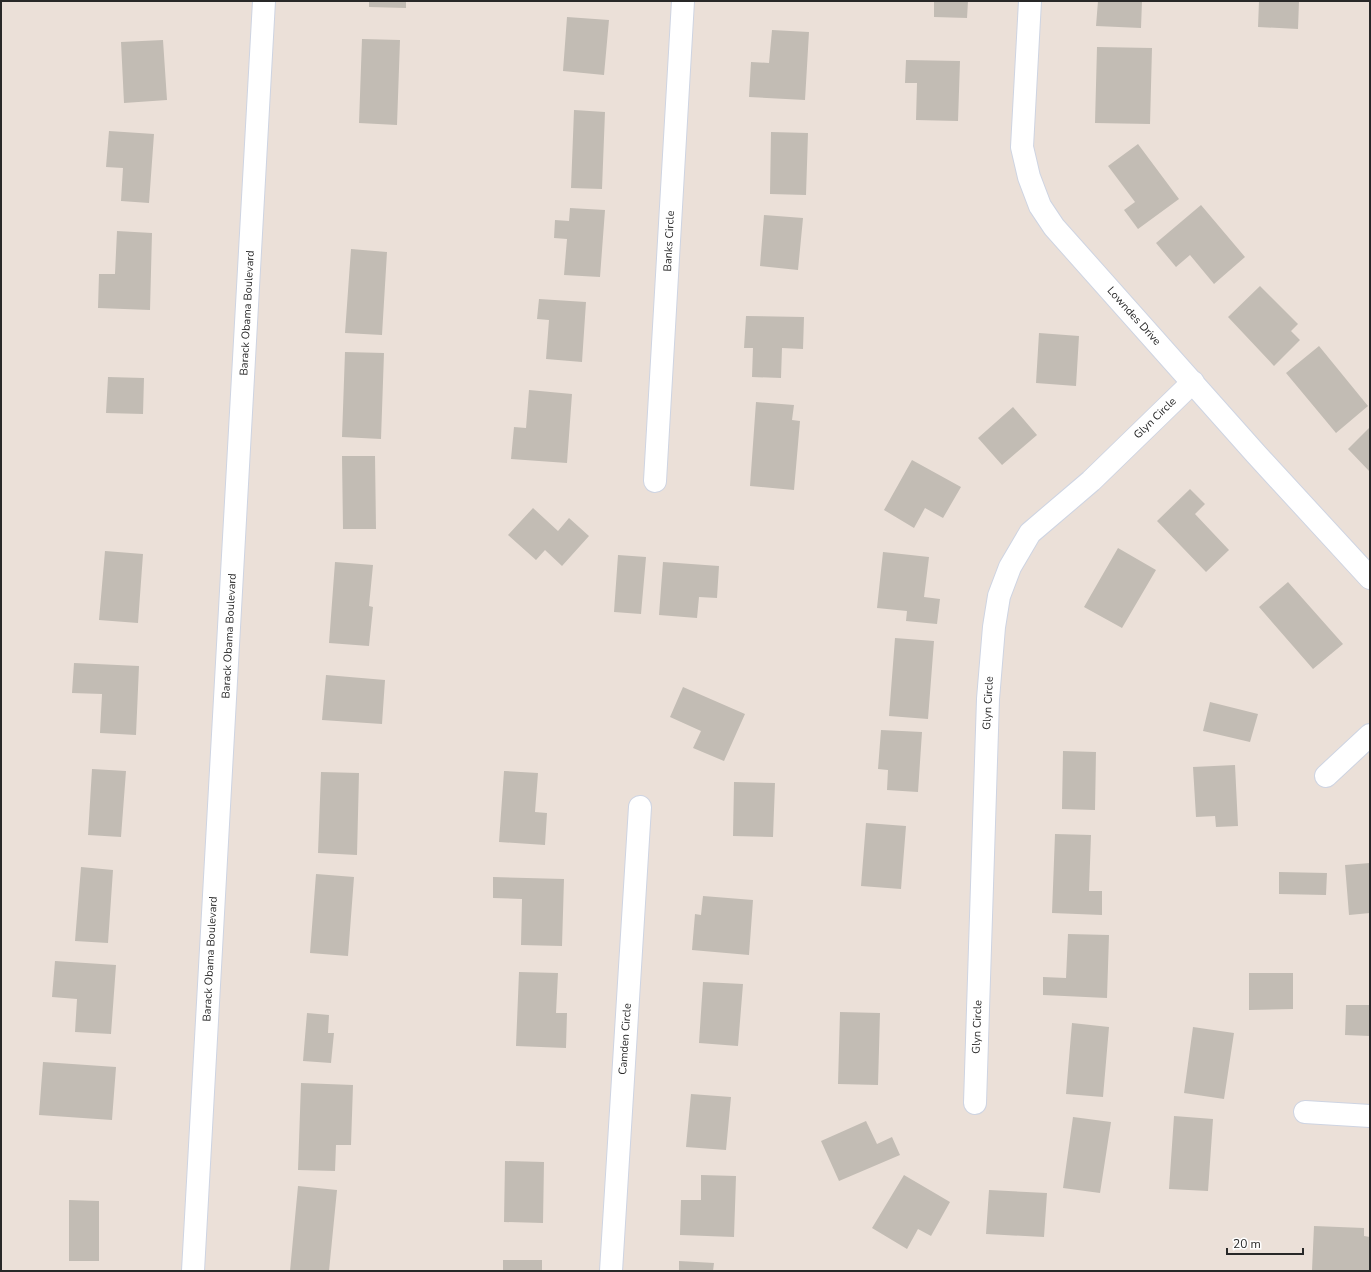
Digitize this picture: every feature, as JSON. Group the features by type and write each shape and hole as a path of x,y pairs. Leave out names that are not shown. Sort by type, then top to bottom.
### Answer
{"street":[{"name":"Barack Obama Boulevard","path":"193,1271 264,1"},
{"name":"Banks Circle","path":"656,481 683,1"},
{"name":"Lowndes Drive","path":"1030,1 1022,146 1029,177 1040,206 1054,227 1256,454 1370,578"},
{"name":"Glyn Circle","path":"975,1103 988,699 994,627 999,596 1010,567 1030,533 1091,481 1193,382"},
{"path":"1326,776 1370,735"},
{"name":"Camden Circle","path":"611,1271 640,807"},
{"path":"1305,1112 1370,1116"}],"building":[{"path":"369,1 406,1 406,8 369,7"},
{"path":"934,1 968,1 967,18 934,17"},
{"path":"1098,1 1142,1 1141,28 1096,26"},
{"path":"1259,1 1299,1 1298,29 1258,27"},
{"path":"567,17 609,20 604,75 563,71"},
{"path":"772,30 809,32 805,100 749,97 751,62 769,63"},
{"path":"362,39 400,40 397,125 359,123"},
{"path":"163,40 167,100 124,103 121,42"},
{"path":"1097,47 1152,48 1150,124 1095,123"},
{"path":"906,60 960,61 958,121 916,120 917,83 905,83"},
{"path":"574,110 605,112 602,189 571,188"},
{"path":"109,131 154,134 149,203 121,201 123,168 106,167"},
{"path":"771,132 808,133 806,195 770,194"},
{"path":"1138,144 1179,199 1138,229 1124,210 1135,202 1108,166"},
{"path":"1201,205 1245,257 1214,284 1190,255 1176,267 1156,243"},
{"path":"570,208 605,210 600,277 564,275 567,239 554,238 555,220 569,221"},
{"path":"764,215 803,218 798,270 760,266"},
{"path":"117,231 152,233 150,310 98,308 99,274 115,274"},
{"path":"351,249 387,252 382,335 345,333"},
{"path":"1260,286 1298,324 1291,331 1300,340 1274,366 1228,317"},
{"path":"539,299 586,302 582,362 546,359 549,320 537,319"},
{"path":"746,316 804,317 803,349 782,348 781,378 752,377 753,348 744,348"},
{"path":"1039,333 1079,336 1076,386 1036,383"},
{"path":"1319,346 1368,406 1336,433 1286,373"},
{"path":"345,352 384,353 381,439 342,437"},
{"path":"108,377 144,378 143,414 106,413"},
{"path":"529,390 572,394 567,463 511,459 514,427 526,428"},
{"path":"756,402 794,405 792,420 800,421 794,490 750,486"},
{"path":"1013,407 1037,435 1002,465 978,438"},
{"path":"1370,427 1370,472 1348,449"},
{"path":"342,456 375,456 376,529 343,529"},
{"path":"912,460 961,487 943,518 925,508 914,528 884,510"},
{"path":"1190,489 1205,504 1195,514 1229,550 1206,572 1157,521"},
{"path":"533,508 558,531 569,518 589,536 562,566 545,550 536,560 508,535"},
{"path":"1118,548 1156,570 1122,628 1084,607"},
{"path":"105,551 143,554 138,623 99,620"},
{"path":"883,552 929,557 924,597 940,599 937,624 906,621 907,611 877,608"},
{"path":"618,555 646,557 641,614 614,612"},
{"path":"335,562 373,565 369,606 373,607 369,646 329,643"},
{"path":"663,562 719,566 717,598 699,597 697,618 659,615"},
{"path":"1288,582 1343,644 1313,669 1259,607"},
{"path":"895,638 934,641 928,719 889,716"},
{"path":"74,663 139,666 136,735 100,733 102,694 72,693"},
{"path":"326,675 385,680 382,724 322,720"},
{"path":"683,687 745,714 724,761 693,748 701,731 670,717"},
{"path":"1210,702 1258,714 1250,742 1203,731"},
{"path":"881,730 922,732 918,792 887,790 888,770 878,769"},
{"path":"1063,751 1096,752 1095,810 1062,809"},
{"path":"1235,765 1238,826 1216,827 1215,816 1196,817 1193,767"},
{"path":"92,769 126,771 121,837 88,835"},
{"path":"504,771 538,773 535,812 547,813 545,845 499,842"},
{"path":"321,772 359,773 357,855 318,853"},
{"path":"734,782 775,783 773,837 733,836"},
{"path":"866,823 906,826 901,889 861,886"},
{"path":"1055,834 1091,835 1089,891 1102,891 1102,915 1052,913"},
{"path":"1370,863 1370,913 1349,915 1345,865"},
{"path":"81,867 113,870 108,943 75,941"},
{"path":"1279,872 1327,873 1326,895 1279,894"},
{"path":"316,874 354,877 348,956 310,953"},
{"path":"493,877 564,879 562,946 521,945 522,899 493,898"},
{"path":"703,896 753,900 749,955 692,950 695,914 701,915"},
{"path":"1068,934 1109,935 1107,998 1043,995 1043,977 1066,978"},
{"path":"55,961 116,965 111,1034 75,1032 77,999 52,997"},
{"path":"519,972 558,973 556,1013 567,1013 566,1048 516,1046"},
{"path":"1249,973 1293,973 1293,1009 1249,1010"},
{"path":"703,982 743,984 738,1046 699,1043"},
{"path":"1346,1005 1370,1005 1370,1036 1345,1035"},
{"path":"840,1012 880,1013 878,1085 838,1084"},
{"path":"307,1013 329,1015 328,1033 334,1033 331,1063 303,1061"},
{"path":"1072,1023 1109,1027 1103,1097 1066,1094"},
{"path":"1193,1027 1234,1033 1224,1099 1184,1093"},
{"path":"43,1062 116,1067 112,1120 39,1115"},
{"path":"301,1083 353,1085 351,1145 336,1145 335,1171 298,1170"},
{"path":"691,1094 731,1097 726,1150 686,1147"},
{"path":"1174,1116 1213,1119 1208,1191 1169,1189"},
{"path":"1073,1117 1111,1122 1100,1193 1063,1188"},
{"path":"866,1121 877,1144 892,1137 900,1155 839,1181 821,1141"},
{"path":"505,1161 544,1162 543,1223 504,1222"},
{"path":"701,1175 736,1176 734,1237 680,1235 681,1200 701,1200"},
{"path":"904,1175 950,1202 931,1236 918,1229 907,1249 872,1228"},
{"path":"298,1186 337,1190 329,1271 290,1271"},
{"path":"989,1190 1047,1193 1044,1237 986,1234"},
{"path":"69,1200 99,1201 99,1261 69,1261"},
{"path":"1314,1226 1364,1228 1364,1236 1370,1237 1370,1271 1312,1270"},
{"path":"503,1260 542,1260 542,1271 503,1271"},
{"path":"679,1261 714,1263 713,1271 679,1271"}]}
